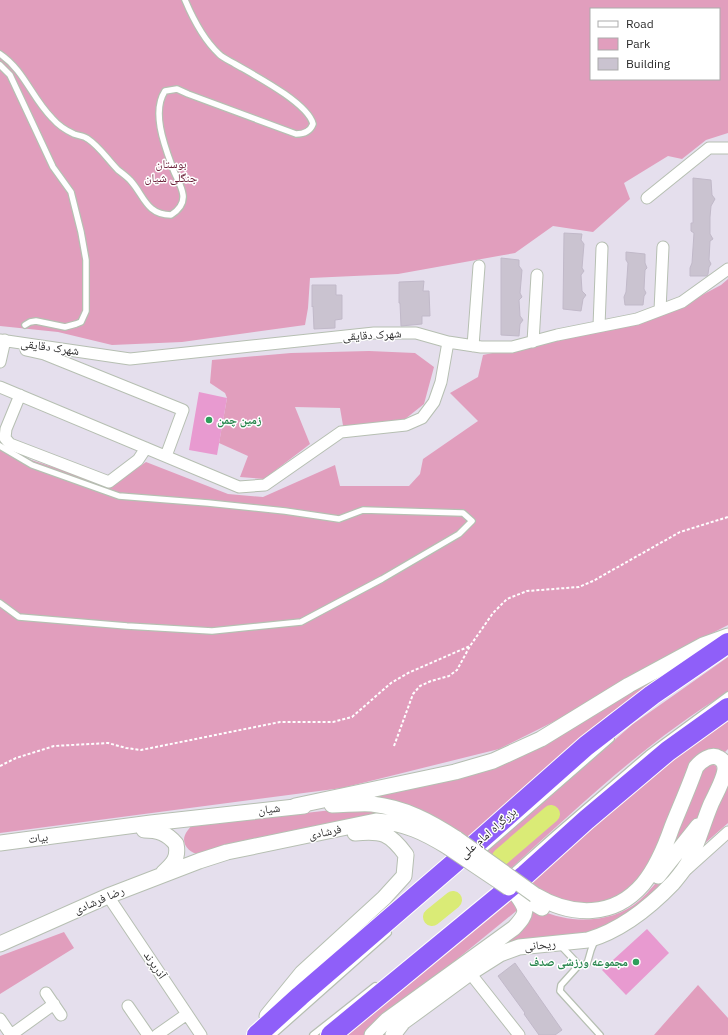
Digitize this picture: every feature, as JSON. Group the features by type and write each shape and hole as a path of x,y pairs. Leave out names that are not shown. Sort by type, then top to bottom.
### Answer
{"highway":[{"name":"بزرگراه امام علی","path":"257,1035 586,746 652,695 728,643"},
{"path":"331,1035 525,875 586,820 668,751 728,708"}],"main road":[{"path":"295,806 455,772 493,761 547,735 629,685 703,645 728,636"},
{"name":"ریحانی","path":"396,1034 403,1022 485,962 508,950 520,947 588,940 620,926 642,912 674,882 689,862 708,810 724,773 726,763 718,757 712,757 701,761 696,767 660,858 644,883 634,894 610,907 583,912 558,906 535,895 453,843"},
{"name":"شیان","path":"75,832 295,806 372,804 420,816 453,843"},
{"path":"453,843 514,891 549,911 574,917 598,917 616,911 630,904 649,889 697,827 708,810"},
{"path":"159,877 176,859 176,835 182,823 189,819"},
{"name":"فرشادی","path":"199,861 227,852 376,821 394,823 411,828 433,838 453,843"},
{"path":"75,832 154,830 168,835 187,856 199,861"},
{"name":"بیات","path":"0,843 75,832"},
{"path":"251,1035 302,973 384,898 404,876 406,855 399,845 388,836 381,833 370,832 320,839 288,840"},
{"name":"رضا فرشادی","path":"0,944 108,896 199,861"},
{"path":"372,1035 387,1020 514,928 525,913 524,904 514,891"}],"street":[{"path":"647,198 709,148 728,148"},
{"path":"660,310 663,247"},
{"path":"599,326 602,248"},
{"path":"472,346 479,266"},
{"name":"شهرک دقایقی","path":"2,340 130,359 374,333 416,333 448,342 472,346 512,347 637,318 660,310 682,302 728,269"},
{"path":"533,342 538,275"},
{"path":"0,362 2,340"},
{"path":"0,387 239,487 265,485 341,432 406,425 422,418 434,402 441,382 448,342"},
{"path":"26,350 44,354 183,410 166,456"},
{"path":"20,396 6,429 5,438 10,444 109,482 138,460 146,448"},
{"name":"ریحانی","path":"674,882 728,832"},
{"name":"آذرپرند","path":"108,896 201,1035"},
{"path":"470,973 519,1035"},
{"path":"46,993 61,1015"},
{"path":"1,1022 11,1035 54,1004"},
{"path":"128,1006 148,1035"},
{"path":"157,1035 187,1014"}],"lane":[{"path":"0,54 17,70 55,121 64,129 87,138 130,180 150,208 160,214 171,215 180,207 183,195 170,160 160,126 158,110 165,91 177,89 296,134 309,131 313,124 312,120 302,108 284,94 220,55 210,44 185,0"},
{"path":"0,65 10,75 53,167 71,192 82,232 86,260 86,311 81,322 65,327 36,321 25,325"},
{"path":"0,446 32,465 119,496 285,511 339,519 363,510 463,513 472,521 459,534 382,579 301,622 212,631 127,626 19,617 0,603"},
{"path":"496,886 648,754 728,695"},
{"path":"466,866 616,735"},
{"path":"273,1035 394,928"},
{"path":"596,937 588,964 579,965 561,985 560,991 600,1035"},
{"path":"558,943 579,965"},
{"path":"313,1035 380,982"}],"path":[{"path":"394,746 413,694 420,686 449,676 457,670 470,646 493,613 507,600 527,591 579,587 593,581 680,532 728,517"},
{"path":"0,766 16,758 54,746 108,744 141,750 280,722 333,722 352,717 391,683 408,673 470,646"}],"green space":[{"name":"بوستان جنگلی شیان","path":"0,0 728,0 728,133 706,140 682,159 668,156 624,183 630,199 593,232 553,226 515,253 398,274 310,278 305,325 182,342 112,345 58,332 0,326"},
{"path":"728,279 728,625 569,714 499,749 342,788 0,833 0,450 112,486 146,462 228,494 263,497 335,465 340,486 409,486 420,474 423,459 478,421 450,393 478,377 483,355 616,327 674,310 721,285"},
{"path":"369,351 415,353 434,367 424,404 390,431 345,437 340,408 295,407 310,444 264,479 240,477 248,456 219,443 227,398 225,393 210,383 212,360 291,353"},
{"path":"707,648 608,715 469,840 366,798 436,782 608,704"},
{"path":"728,657 728,692 698,711 641,753 587,799 508,871 484,853 633,724"},
{"path":"728,718 728,749 725,752 716,750 709,751 659,852 634,886 605,904 540,910 564,918 577,919 604,918 616,914 628,909 639,901 669,867 691,850 661,889 606,929 493,952 526,903 364,1035 347,1035 667,763"},
{"path":"712,764 716,766 718,773 699,816 665,864 700,768"},
{"path":"728,779 728,823 695,852"},
{"path":"360,808 386,811 410,823 199,854 192,852 187,848 184,842 185,834 191,826"},
{"path":"64,932 74,948 0,994 0,956"},
{"path":"698,985 728,1018 728,1035 654,1035"}],"shaded area":[{"name":"زمین چمن","path":"199,392 227,398 217,455 189,450"},
{"name":"مجموعه ورزشی صدف","path":"647,929 669,953 626,995 602,970"}],"building":[{"path":"693,178 711,180 712,195 715,199 711,206 710,234 713,239 710,241 709,260 711,264 707,276 690,276 694,233 691,231 691,223 693,223"},
{"path":"564,233 582,234 581,240 584,244 582,268 584,271 581,275 582,291 586,295 583,299 581,311 563,309"},
{"path":"626,252 645,254 645,263 647,268 645,270 644,289 646,293 644,296 643,305 625,305 624,297 626,292 628,263 626,260"},
{"path":"501,258 519,260 519,266 522,270 520,293 522,297 519,300 520,316 523,320 520,324 519,336 501,335"},
{"path":"424,281 423,291 429,291 430,316 422,316 422,324 401,326 399,282"},
{"path":"312,285 336,285 336,295 342,295 342,319 335,320 335,328 314,329"},
{"path":"515,963 562,1030 555,1035 539,1035 498,976"}],"waterway":[{"path":"501,857 551,814"},
{"path":"432,917 453,900"}],"place":[{"name":"زمین چمن","path":"209,420"},
{"name":"مجموعه ورزشی صدف","path":"636,962"}]}
